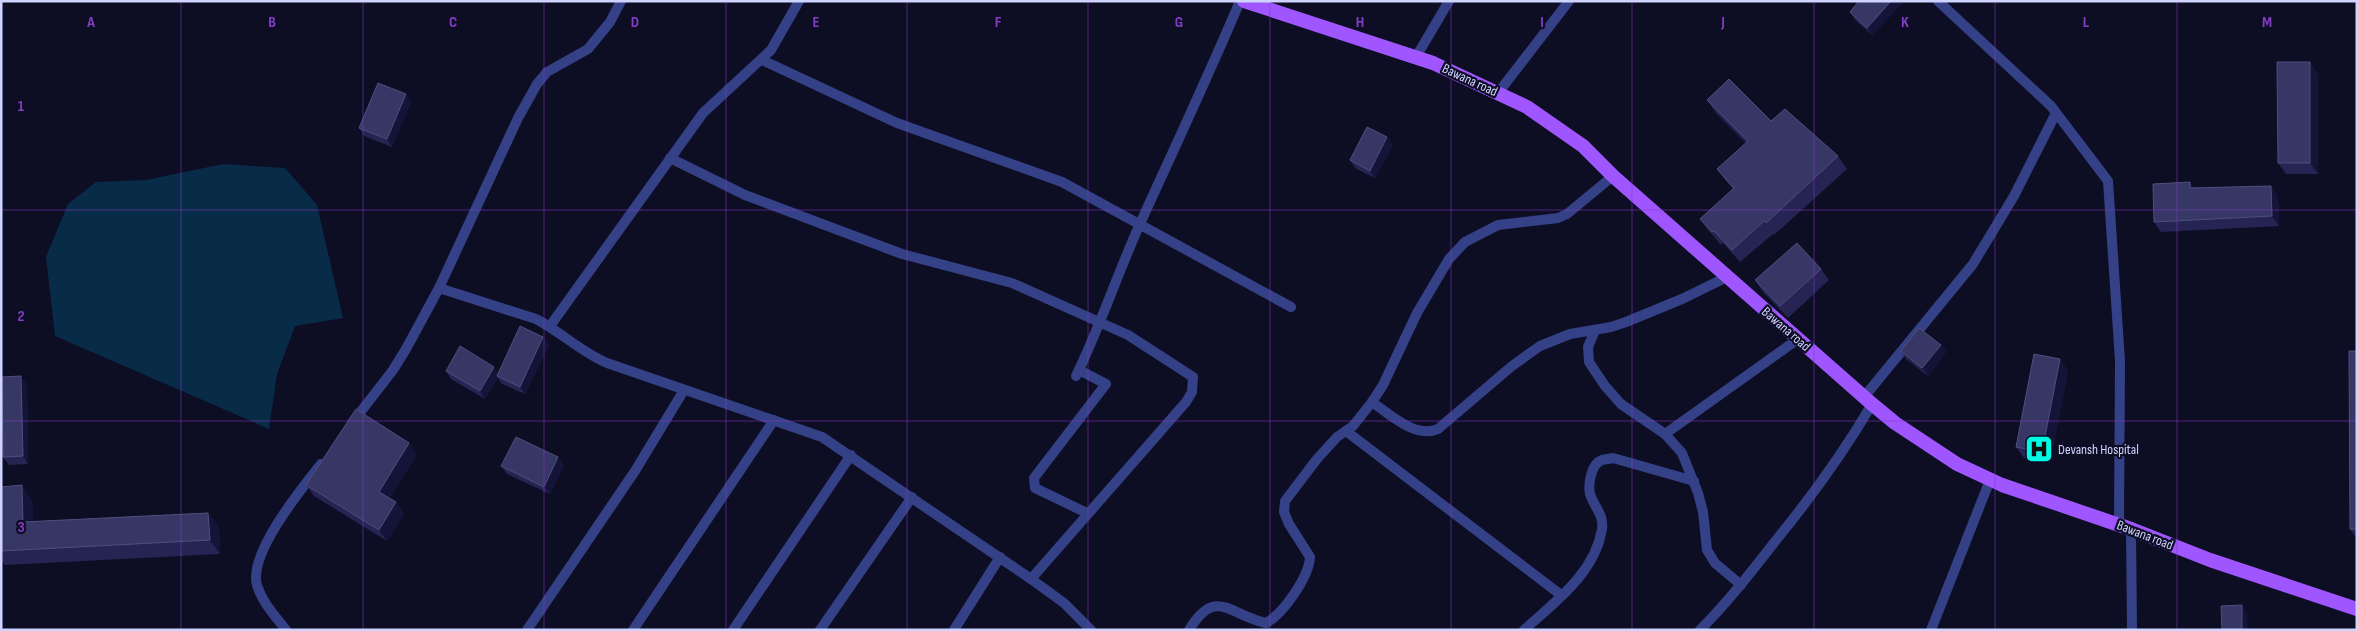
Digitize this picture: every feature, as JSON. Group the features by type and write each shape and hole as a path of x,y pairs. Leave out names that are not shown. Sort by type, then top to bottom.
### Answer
{"main road":[{"name":"Bawana road","path":"1253,2 1433,63 1527,107 1583,146 1613,176 1895,423 1957,464 1990,480 2125,527 2210,560 2357,609"}],"street":[{"path":"346,432 393,370 438,288 518,118 537,84 547,72 588,49 610,22 621,1"},
{"path":"550,326 703,113 762,60 778,40 799,1"},
{"path":"1087,513 1036,488 1034,478 1106,384 1078,373 1140,224 1188,121 1240,1"},
{"path":"1416,57 1449,1"},
{"path":"1498,93 1569,1"},
{"path":"1938,1 2056,113 2104,173 2108,181 2111,193 2120,361 2125,527 2132,630"},
{"path":"762,60 897,123 1048,175 1291,307"},
{"path":"1701,629 1741,585 1828,474 1868,400 1972,264 2014,196 2056,113"},
{"path":"670,158 745,195 902,254 1012,283 1128,335 1193,377 1192,392 1186,402 1031,579"},
{"path":"1189,630 1200,613 1209,607 1221,606 1266,623 1281,612 1310,563 1310,557 1289,524 1284,512 1286,501 1317,459 1362,417 1386,379 1417,313 1449,259 1465,242 1498,225 1558,218 1567,214 1613,176"},
{"path":"1372,402 1410,427 1431,433 1438,430 1512,366 1540,346 1570,334 1626,322 1682,299 1727,277"},
{"path":"438,288 550,326 591,356 822,437 852,455 1031,579 1064,603 1091,630"},
{"path":"1595,330 1588,347 1589,362 1605,386 1621,404 1665,434 1682,453 1694,481 1703,512 1707,550 1715,563 1741,585"},
{"path":"1665,434 1798,339"},
{"path":"527,630 635,471 684,390"},
{"path":"633,630 774,420"},
{"path":"1346,431 1561,595"},
{"path":"286,630 262,597 256,584 256,570 272,534 292,502 328,455"},
{"path":"732,630 852,455"},
{"path":"1524,630 1582,574 1591,560 1602,530 1602,518 1590,495 1590,484 1596,464 1602,460 1613,458 1694,481"},
{"path":"1931,630 1990,480"},
{"path":"820,630 912,497"},
{"path":"954,630 1000,558"}],"water":[{"path":"223,164 285,168 317,205 343,318 295,326 277,374 269,429 55,336 46,257 68,204 96,182 146,180"}],"building":[{"path":"1859,1 1891,1 1867,28 1850,12"},
{"path":"2277,62 2310,62 2310,163 2278,163"},
{"path":"1729,79 1771,121 1785,109 1838,156 1766,223 1764,221 1732,250 1700,219 1734,188 1717,169 1748,141 1707,100"},
{"path":"378,83 406,94 387,139 359,128"},
{"path":"1367,127 1387,137 1370,171 1350,160"},
{"path":"2190,182 2190,188 2271,186 2272,216 2154,222 2153,184"},
{"path":"1797,243 1821,269 1780,306 1755,280"},
{"path":"520,326 543,337 520,387 497,376"},
{"path":"1919,328 1941,345 1922,368 1901,351"},
{"path":"460,346 494,367 480,391 446,371"},
{"path":"2349,351 2357,351 2357,529 2350,529"},
{"path":"2034,354 2060,359 2042,452 2016,447"},
{"path":"21,376 23,456 3,457 2,377"},
{"path":"356,409 409,443 379,492 396,502 379,530 306,485"},
{"path":"516,437 558,457 544,487 501,466"},
{"path":"22,485 23,522 208,513 210,540 1,551 1,487"},
{"path":"2242,605 2242,630 2222,630 2221,606"}],"place":[{"name":"Devansh Hospital","path":"2039,449"}]}
